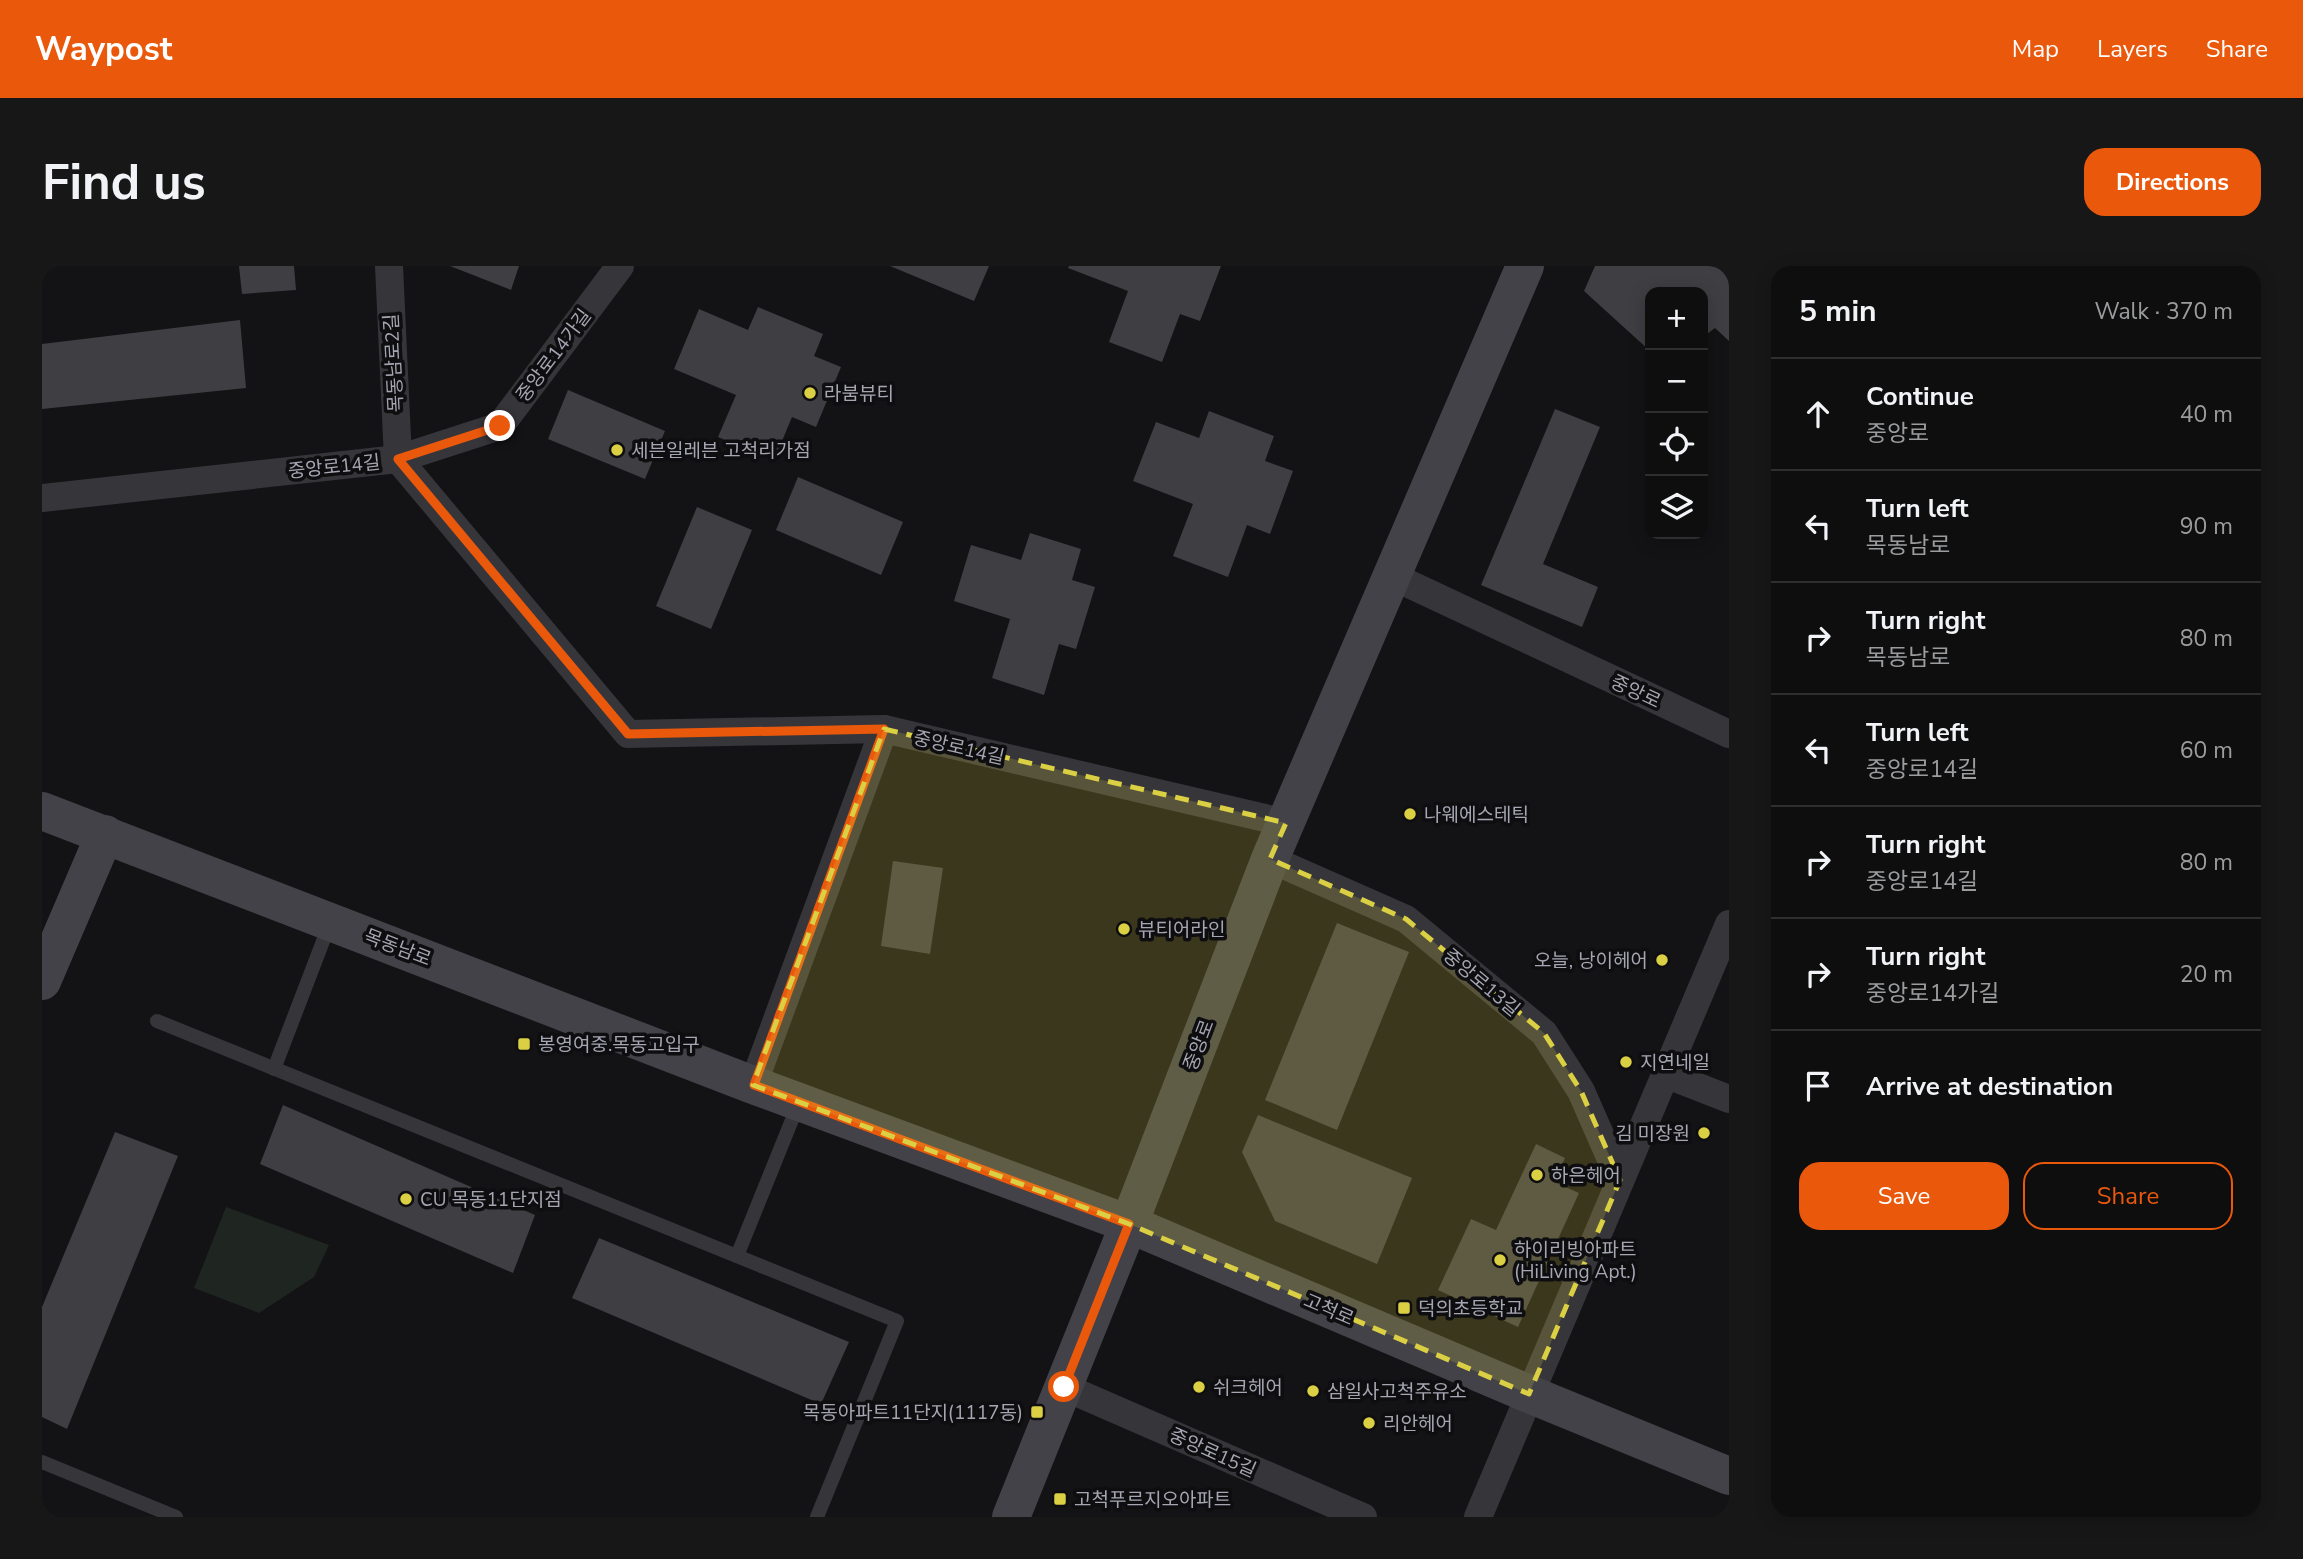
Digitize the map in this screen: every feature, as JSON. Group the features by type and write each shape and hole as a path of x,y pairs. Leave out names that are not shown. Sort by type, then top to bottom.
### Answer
{"main road":[{"name":"중앙로","path":"1011,1517 1129,1224 1270,859 1525,266"},
{"name":"목동남로","path":"42,811 754,1085 1129,1224"},
{"path":"42,981 105,834"},
{"name":"고척로","path":"1129,1224 1729,1476"}],"street":[{"name":"목동남로2길","path":"389,266 398,459"},
{"name":"중앙로14가길","path":"398,459 500,426 620,266"},
{"name":"중앙로14길","path":"42,498 398,459 628,734 884,729 1286,823"},
{"name":"중앙로","path":"1392,576 1729,734"},
{"path":"754,1085 884,729"},
{"name":"중앙로13길","path":"1270,859 1406,919 1544,1033 1581,1091 1620,1180"},
{"path":"42,941 83,885"},
{"path":"1478,1517 1729,924"},
{"path":"1665,1074 1729,1099"},
{"name":"중앙로15길","path":"1064,1387 1363,1517"}],"lane":[{"path":"274,1069 331,921"},
{"path":"157,1021 897,1321 817,1517"},
{"path":"737,1256 799,1102"},
{"path":"42,1462 176,1517"}],"highlighted area":[{"path":"884,729 1286,823 1270,859 1406,919 1544,1033 1581,1091 1620,1180 1529,1394 1129,1224 753,1085"}],"shaded area":[{"path":"226,1207 329,1245 314,1277 259,1313 194,1288"}],"building":[{"path":"239,266 294,266 296,290 242,294"},
{"path":"450,266 519,266 511,290"},
{"path":"890,266 989,266 974,301"},
{"path":"1221,266 1200,321 1180,314 1162,362 1109,342 1128,291 1068,268"},
{"path":"1595,266 1729,266 1729,341 1715,328 1708,333 1708,287 1645,287 1645,346 1584,291"},
{"path":"758,307 823,334 814,356 841,367 816,427 792,417 774,460 718,437 736,395 674,369 699,309 748,330"},
{"path":"240,320 246,388 42,409 42,344"},
{"path":"568,390 665,431 645,479 548,439"},
{"path":"1555,409 1600,427 1543,564 1598,587 1582,627 1481,585"},
{"path":"1209,411 1274,436 1265,461 1293,471 1270,534 1247,525 1228,577 1173,556 1193,504 1133,481 1156,422 1199,438"},
{"path":"798,477 903,522 881,575 776,530"},
{"path":"697,507 752,530 711,629 656,606"},
{"path":"1030,533 1081,549 1072,580 1095,587 1076,649 1059,644 1044,695 992,678 1010,619 954,601 971,545 1021,560"},
{"path":"893,861 943,868 930,954 881,946"},
{"path":"1337,923 1409,952 1337,1130 1265,1100"},
{"path":"283,1105 535,1215 513,1273 260,1164"},
{"path":"1258,1115 1412,1178 1377,1264 1275,1221 1242,1152"},
{"path":"115,1132 178,1156 67,1429 42,1417 42,1307"},
{"name":"하이리빙아파트 (HiLiving Apt.)","path":"1536,1144 1565,1158 1554,1182 1579,1193 1518,1327 1438,1290 1471,1219 1496,1230"},
{"path":"599,1238 849,1342 821,1404 572,1298"}],"place":[{"name":"라붐뷰티","path":"810,393"},
{"name":"세븐일레븐 고척리가점","path":"617,450"},
{"name":"나웨에스테틱","path":"1410,814"},
{"name":"뷰티어라인","path":"1124,929"},
{"name":"오늘, 낭이헤어","path":"1662,960"},
{"name":"봉영여중.목동고입구","path":"524,1044"},
{"name":"지연네일","path":"1626,1062"},
{"name":"김 미장원","path":"1704,1133"},
{"name":"하은헤어","path":"1537,1175"},
{"name":"CU 목동11단지점","path":"406,1199"},
{"name":"하이리빙아파트 (HiLiving Apt.)","path":"1500,1260"},
{"name":"덕의초등학교","path":"1404,1308"},
{"name":"쉬크헤어","path":"1199,1387"},
{"name":"삼일사고척주유소","path":"1313,1391"},
{"name":"목동아파트11단지(1117동)","path":"1037,1412"},
{"name":"리안헤어","path":"1369,1423"},
{"name":"고척푸르지오아파트","path":"1060,1499"}],"route":[{"path":"500,426 398,459 628,734 884,729 754,1085 1129,1224 1064,1387"}]}
